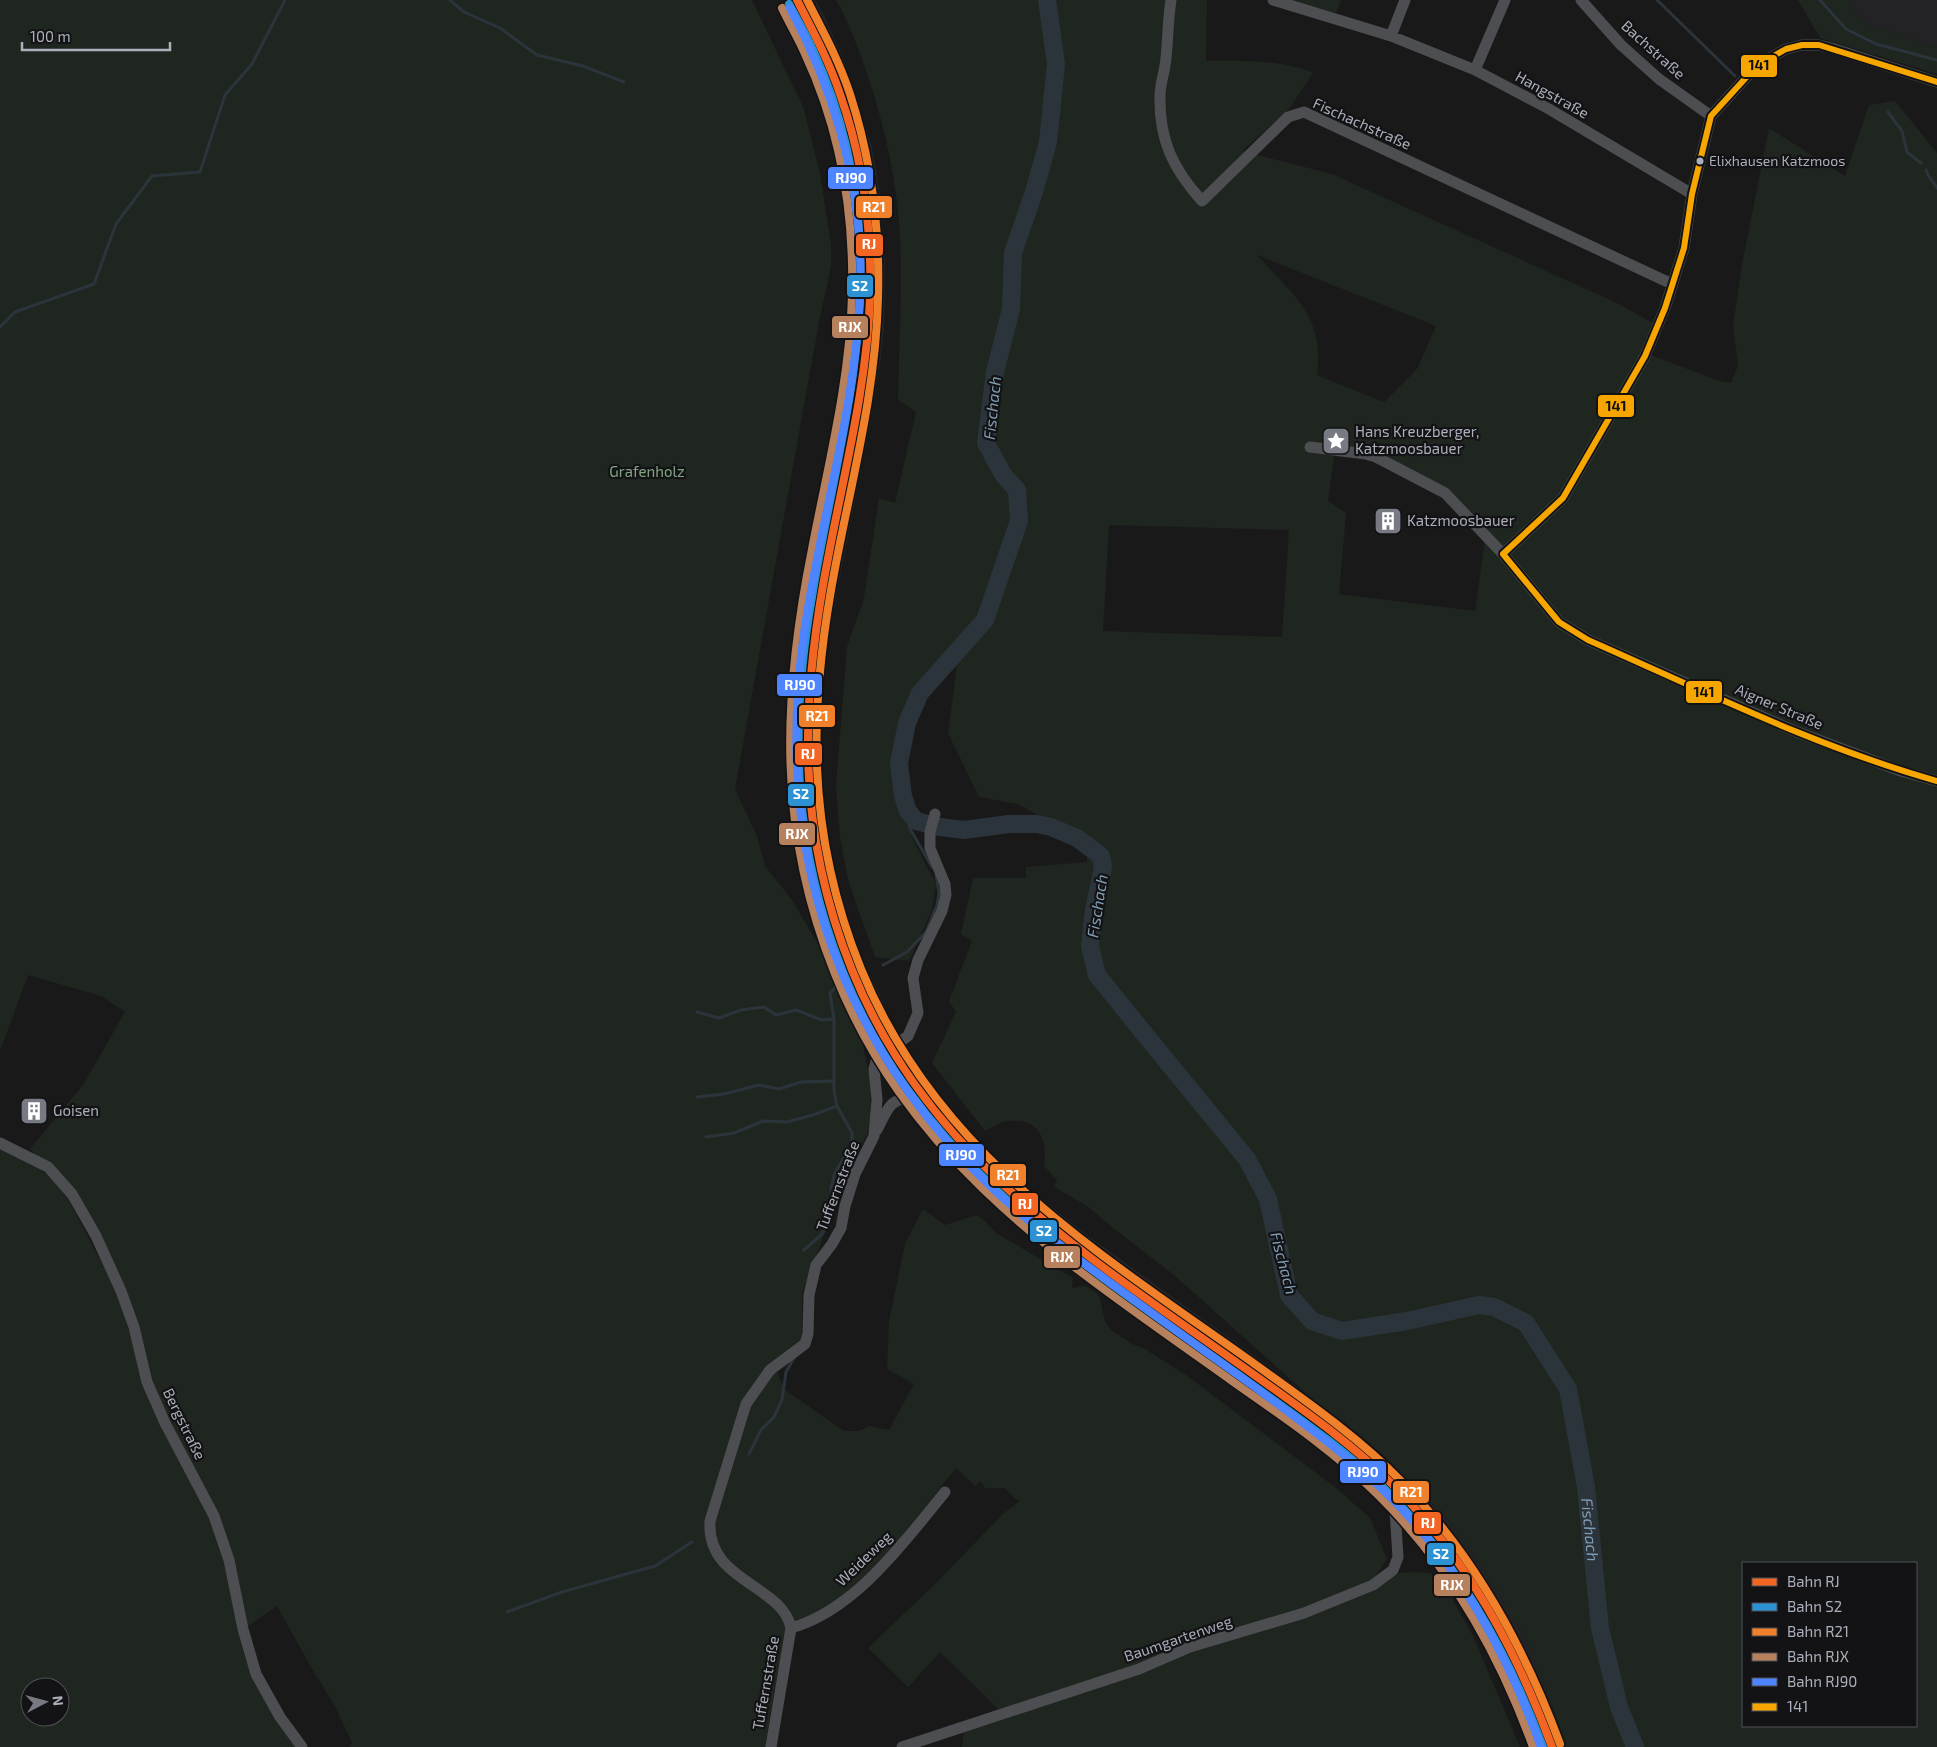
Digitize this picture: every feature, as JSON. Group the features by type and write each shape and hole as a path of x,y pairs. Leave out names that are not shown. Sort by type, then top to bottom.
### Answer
{"street":[{"name":"Fischachstraße","path":"1171,0 1166,58 1160,95 1161,128 1171,158 1186,184 1202,201 1288,116 1304,112 1672,284"},
{"name":"Hangstraße","path":"1273,0 1391,36 1475,70 1550,109 1692,194"},
{"path":"1391,36 1405,0"},
{"path":"1475,70 1505,0"},
{"name":"Bachstraße","path":"1581,0 1621,45 1659,78 1710,116"},
{"path":"1502,554 1563,498 1645,356 1657,330 1684,248 1692,194 1710,116 1752,71 1786,49 1802,45 1819,45 1831,48 1937,82"},
{"name":"Aigner Straße","path":"1310,447 1366,454 1446,492 1502,554 1559,622 1588,640 1797,732 1901,771 1937,781"},
{"name":"Tuffernstraße","path":"771,1747 791,1628 786,1614 777,1603 731,1570 720,1556 711,1540 710,1520 746,1404 770,1370 805,1344 808,1334 809,1295 816,1265 832,1244 841,1228 845,1206 855,1174 874,1136 877,1099 874,1069 877,1058 908,1036 918,1013 913,978 918,960 942,911 946,896 945,884 930,848 930,832 935,814"},
{"path":"874,1136 895,1100 902,1098 912,1100"},
{"name":"Bergstraße","path":"0,1143 48,1167 72,1194 96,1236 121,1291 134,1327 147,1382 165,1423 214,1516 228,1560 243,1629 256,1674 280,1717 302,1747"},
{"name":"Weideweg","path":"791,1628 807,1624 828,1613 871,1576 899,1547 945,1492"},
{"name":"Baumgartenweg","path":"902,1747 1139,1669 1190,1648 1304,1614 1373,1585 1393,1570 1398,1557 1395,1511 1400,1504"}],"shaded area":[{"path":"792,0 815,0 824,15 845,63 872,147 879,187 885,265 884,329 881,358 833,613 825,663 820,733 825,820 843,904 859,952 883,1002 897,1037 930,1085 972,1137 1019,1181 1087,1235 1336,1415 1418,1488 1445,1516 1480,1563 1526,1640 1567,1747 1548,1747 1526,1688 1500,1634 1475,1591 1452,1558 1416,1515 1379,1477 1336,1442 1063,1243 990,1182 946,1137 913,1094 891,1062 891,1058 884,1046 878,1042 855,993 831,933 814,875 802,807 798,733 807,642 862,344 866,294 865,247 860,199 845,125 819,53"},
{"path":"1849,0 1937,0 1937,48 1858,20"}],"green space":[{"name":"Grafenholz","path":"0,0 752,0 804,109 820,174 831,244 831,267 819,322 735,789 757,836 765,866 792,900 818,944 847,1014 861,1038 871,1082 870,1128 851,1166 802,1292 802,1340 776,1369 784,1389 844,1431 859,1431 869,1426 889,1430 914,1384 887,1369 889,1321 905,1244 923,1209 945,1225 977,1215 996,1233 1073,1278 1072,1288 1086,1286 1097,1293 1105,1321 1111,1330 1186,1375 1335,1487 1370,1518 1387,1559 1376,1575 1378,1585 1400,1573 1415,1572 1430,1573 1443,1582 1473,1636 1520,1747 962,1747 964,1731 1004,1715 940,1652 908,1687 868,1648 934,1585 1004,1513 1020,1501 1015,1499 1005,1488 985,1488 981,1481 975,1486 956,1468 882,1561 829,1607 784,1639 770,1716 767,1747 349,1747 352,1743 335,1706 277,1606 247,1627 231,1555 167,1420 82,1206 30,1149 83,1085 125,1012 101,996 28,975 0,1051"},
{"path":"836,0 1207,0 1206,61 1274,63 1300,68 1313,73 1289,109 1242,151 1332,174 1617,303 1653,323 1643,352 1719,381 1731,383 1738,366 1733,326 1741,270 1769,128 1845,176 1869,105 1895,101 1937,153 1937,1747 1567,1747 1526,1640 1480,1563 1445,1516 1381,1453 1336,1415 1308,1395 1174,1275 1087,1206 1054,1187 1057,1180 1044,1166 1044,1145 1038,1130 1024,1122 1014,1121 1003,1122 985,1131 932,1063 956,1012 949,1001 972,941 961,934 973,878 1026,878 1026,867 1087,862 1086,842 1018,804 979,797 948,733 961,634 905,723 894,763 901,812 936,884 932,910 909,961 875,957 848,880 840,837 836,787 847,647 864,598 879,498 895,503 916,412 898,400 901,257 898,210 893,174 886,139 866,70 849,25","holes":["1257,255 1436,326 1417,369 1384,402 1317,375 1318,355 1316,337 1311,322 1304,308 1294,295","1334,456 1369,460 1444,496 1485,541 1475,611 1339,594 1346,513 1328,501","1109,525 1289,530 1282,637 1103,631"]},
{"path":"1287,0 1341,0 1336,13"},
{"path":"1798,0 1849,0 1858,20 1937,48 1937,74 1820,38"},
{"path":"0,1148 39,1168 66,1195 108,1275 119,1298 129,1331 206,1507 224,1560 242,1646 251,1673 297,1747 0,1747"}],"waterway":[{"path":"0,327 15,312 94,284 116,224 152,176 200,172 225,95 252,64 285,0"},
{"path":"450,0 464,12 500,28 537,55 583,66 624,82"},
{"name":"Fischach","path":"1047,0 1056,64 1048,142 1034,192 1013,253 1011,309 995,372 986,443 1004,476 1017,490 1019,521 985,620 920,693 907,723 899,763 903,796 908,811 916,821 964,830 1009,824 1037,824 1051,827 1077,838 1101,856 1103,867 1094,910 1090,946 1097,975 1247,1159 1268,1199 1289,1295 1312,1321 1342,1331 1407,1321 1479,1305 1494,1307 1526,1323 1568,1389 1586,1487 1600,1628 1619,1707 1635,1747"},
{"path":"1657,0 1735,76"},
{"path":"1820,0 1846,29 1876,44 1937,60"},
{"path":"1888,112 1902,131 1907,152 1921,163"},
{"path":"1926,170 1937,188"},
{"path":"908,811 909,827 932,867"},
{"path":"883,965 907,952 926,932 937,905 939,893 936,875"},
{"path":"804,1250 820,1236 830,1223 832,1207 831,1188 835,1173 852,1144 852,1133 837,1106 834,1091 834,1019 830,993 839,984"},
{"path":"697,1012 719,1018 741,1010 764,1007 776,1015 796,1010 822,1020 834,1019"},
{"path":"697,1097 724,1094 759,1085 779,1089 801,1082 834,1081"},
{"path":"706,1137 734,1133 763,1121 787,1122 837,1106"},
{"path":"749,1454 761,1430 774,1417 782,1400 786,1372 795,1356"},
{"path":"507,1612 562,1592 655,1566 692,1542"}],"rail line":[{"name":"RJ","path":"797,0 831,70 848,119 860,169 869,246 870,298 865,362 819,607 812,660 809,712 808,764 812,815 820,866 833,918 852,970 884,1037 923,1096 968,1150 1018,1198 1128,1286 1284,1396 1340,1438 1392,1484 1419,1513 1444,1543 1487,1606 1522,1675 1552,1747"},
{"name":"R21","path":"807,0 841,70 850,94 864,144 876,220 878,298 873,365 863,431 827,616 820,667 817,718 817,768 821,818 830,867 843,918 861,969 893,1035 933,1094 978,1147 1028,1195 1082,1240 1331,1420 1367,1449 1428,1510 1452,1540 1495,1604 1530,1672 1560,1744"},
{"name":"S2","path":"789,4 823,74 840,123 852,173 859,224 860,294 852,381 812,597 800,694 800,787 805,833 826,925 843,972 876,1040 915,1100 961,1155 1012,1204 1066,1250 1123,1293 1318,1432 1372,1477 1415,1521 1460,1580 1480,1612 1514,1678 1543,1747"},
{"name":"RJX","path":"782,8 817,83 836,142 847,202 852,264 850,327 843,391 802,604 791,711 791,764 794,816 803,868 816,921 835,974 868,1042 907,1103 952,1157 1002,1206 1055,1252 1112,1296 1326,1449 1361,1479 1404,1522 1428,1551 1470,1612 1505,1678 1533,1747"},
{"name":"RJ90","path":"790,8 825,84 838,123 855,203 859,244 860,285 854,365 841,442 810,595 804,633 796,725 801,813 817,897 844,977 882,1052 931,1122 991,1187 1062,1247 1252,1385 1335,1448 1374,1482 1411,1519 1452,1571 1487,1627 1516,1686 1541,1747"}],"transit line":[{"name":"141","path":"1503,554 1563,498 1645,356 1665,308 1684,248 1692,194 1711,116 1752,71 1786,49 1802,45 1819,45 1937,82"},
{"name":"141","path":"1503,554 1559,622 1588,640 1803,735 1847,752 1937,781"}],"place":[{"name":"Elixhausen Katzmoos","path":"1700,161"},
{"name":"Hans Kreuzberger, Katzmoosbauer","path":"1336,441"},
{"name":"Katzmoosbauer","path":"1388,521"},
{"name":"Goisen","path":"34,1111"}]}
